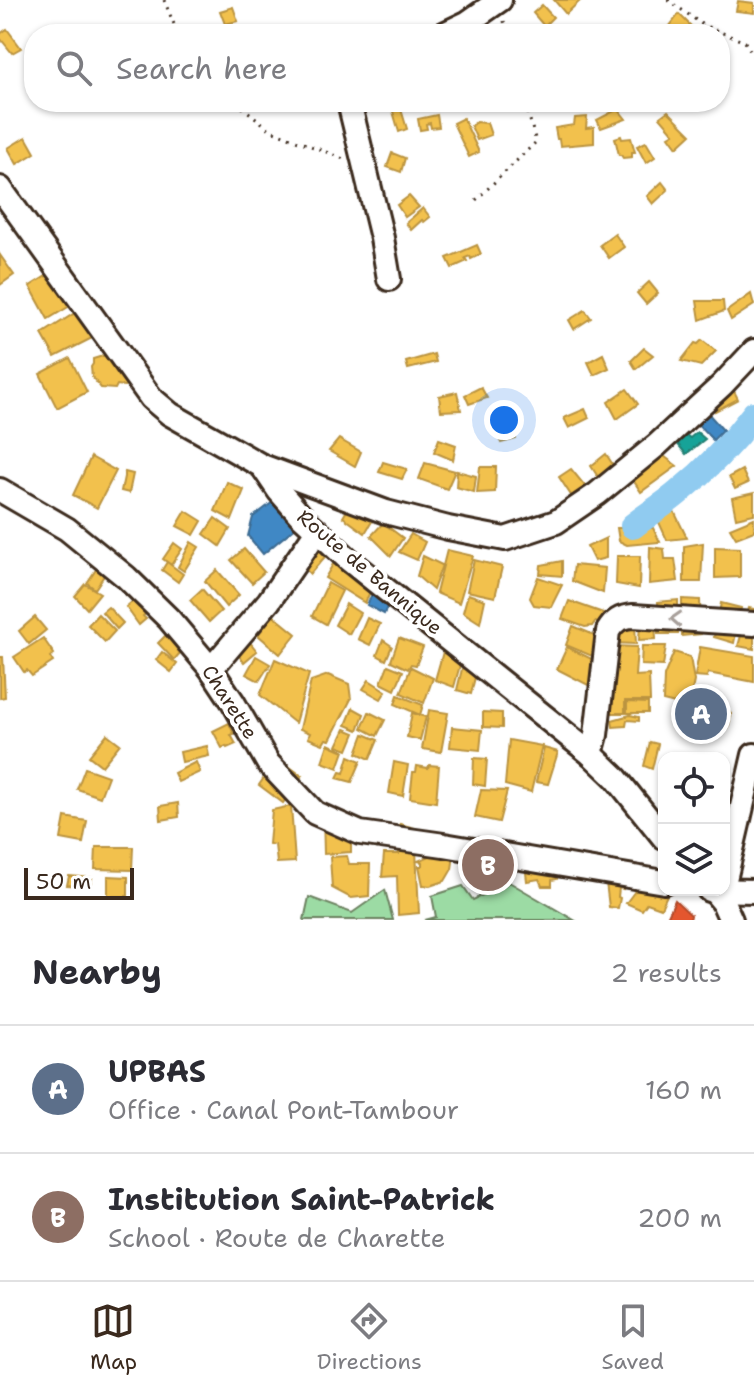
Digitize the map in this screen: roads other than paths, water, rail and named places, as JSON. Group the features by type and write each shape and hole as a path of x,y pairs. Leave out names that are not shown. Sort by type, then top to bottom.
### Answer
{"street":[{"path":"465,24 500,0"},
{"path":"351,112 389,279"},
{"name":"Route de Bannique","path":"0,188 151,398 170,414 262,466 300,515 349,560 591,754 616,778 658,830"},
{"path":"262,466 386,512 505,539 556,522 597,494 657,445 754,351"},
{"name":"Charette","path":"0,490 67,529 126,577 169,619 211,669 268,763 315,813 360,833 658,881"},
{"path":"211,669 269,601 317,531"},
{"path":"591,754 608,631 614,622 633,616 754,624"},
{"path":"754,755 750,789 719,898 754,891"}],"waterway":[{"path":"633,526 699,474 754,414"}],"place":[{"name":"UPBAS","path":"701,714"},
{"name":"Institution Saint-Patrick","path":"488,865"}]}
